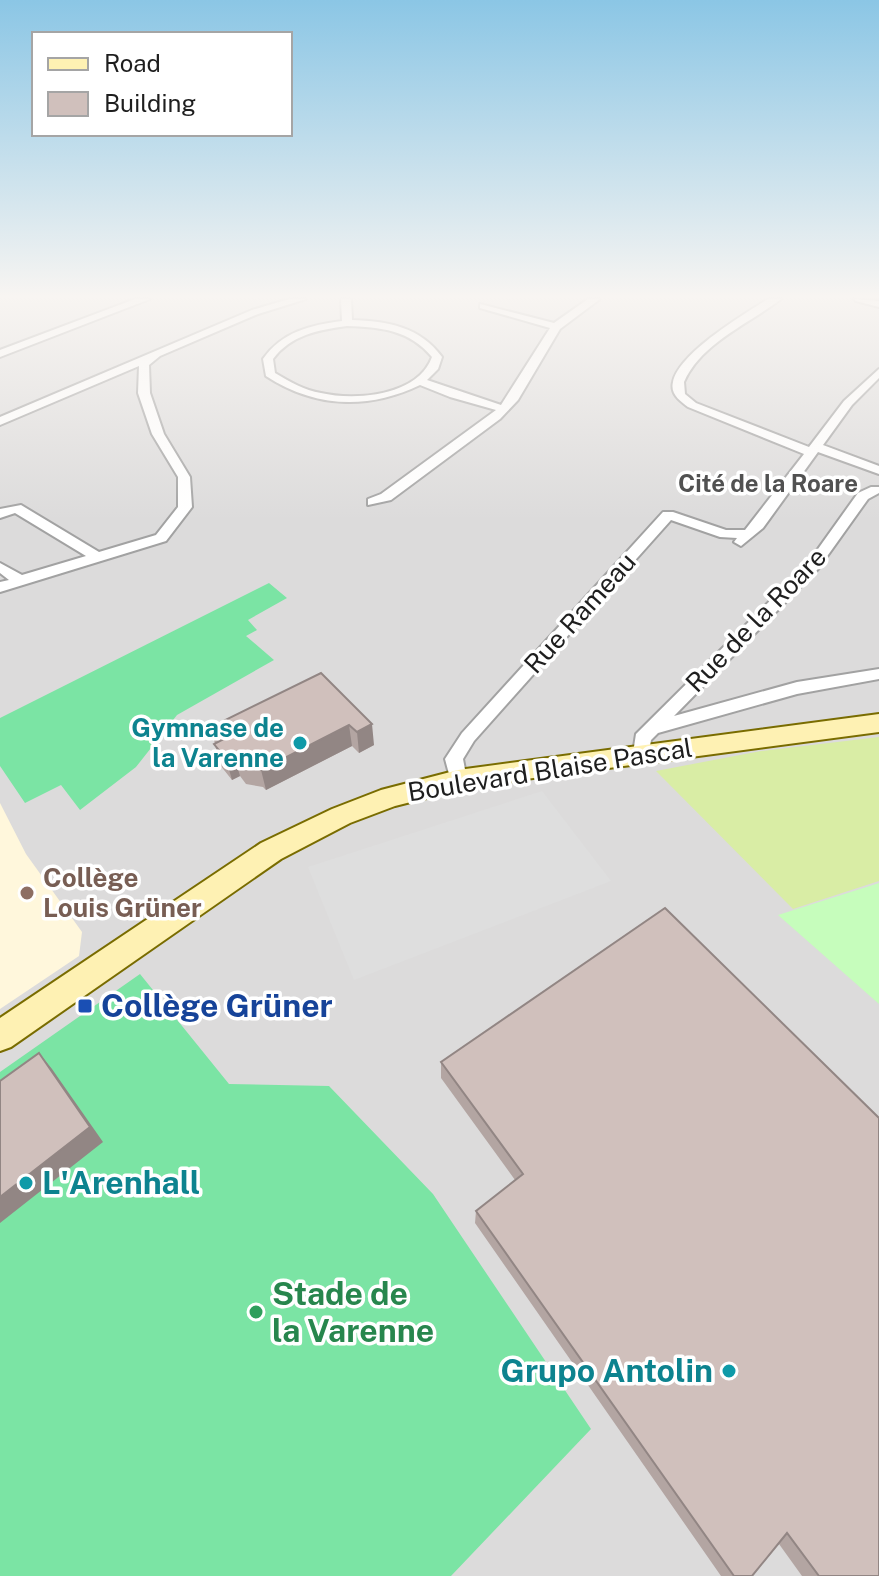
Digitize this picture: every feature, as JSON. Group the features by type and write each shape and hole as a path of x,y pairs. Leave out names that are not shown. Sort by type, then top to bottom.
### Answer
{"main road":[{"name":"Boulevard Blaise Pascal","path":"0,1036 271,851 390,797 458,780 879,723"}],"street":[{"path":"0,421 112,373"},
{"path":"0,587 161,538 185,507 184,477 158,434 144,393 144,373"},
{"path":"270,373 290,389 312,397 337,400 367,400 392,394 420,381 429,373"},
{"path":"373,502 386,497 481,430 504,409 527,373"},
{"path":"685,373 678,382 680,395 692,405 879,470"},
{"path":"812,449 848,403 878,373"},
{"path":"420,381 454,395 504,409"},
{"name":"Rue Rameau","path":"458,780 454,759 468,737 668,515 744,538 812,449"},
{"name":"Rue de la Roare","path":"642,753 642,738 807,573 863,496 878,486"},
{"path":"0,514 16,508 98,558"},
{"path":"0,567 21,581"},
{"name":"Boulevard Blaise Pascal","path":"653,727 797,688 879,674"}],"shaded area":[{"path":"0,373 879,373 879,1576 0,1576"},
{"path":"542,791 611,881 354,980 308,867"},
{"name":"Collège Louis Grüner","path":"0,803 26,854 82,932 79,956 0,1009"}],"green space":[{"path":"269,583 287,598 248,620 257,630 246,636 274,660 177,715 136,767 80,810 61,785 25,803 0,766 0,718"},
{"path":"879,737 879,881 793,909 656,771 761,751"},
{"path":"879,883 879,1004 778,915"},
{"name":"Stade de la Varenne","path":"140,974 229,1084 329,1086 433,1194 591,1429 451,1576 0,1576 0,1072"}],"building":[{"path":"321,673 372,724 357,732 349,725 261,770 258,766 241,763 234,755 226,759 214,744 222,740 211,727"},
{"name":"Grupo Antolin","path":"665,908 879,1118 879,1576 819,1576 787,1533 752,1576 734,1576 476,1211 523,1174 441,1062"},
{"name":"L'Arenhall","path":"39,1053 90,1127 0,1197 0,1081"}],"place":[{"name":"Gymnase de la Varenne","path":"300,743"},
{"name":"Collège Louis Grüner","path":"27,893"},
{"name":"Collège Grüner","path":"85,1006"},
{"name":"L'Arenhall","path":"26,1183"},
{"name":"Stade de la Varenne","path":"256,1312"},
{"name":"Grupo Antolin","path":"729,1371"}],"district":[{"name":"Cité de la Roare","path":"768,484"}]}
